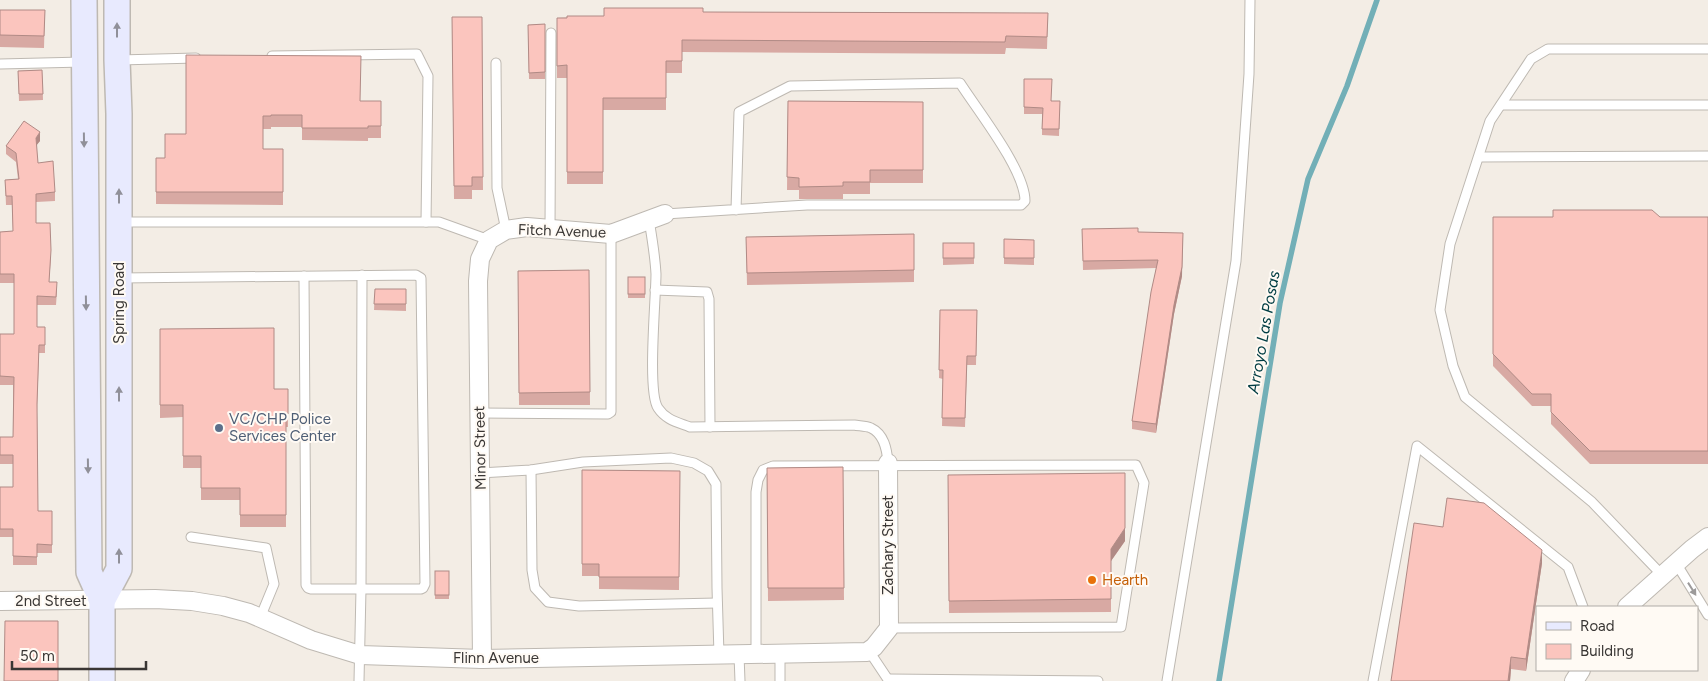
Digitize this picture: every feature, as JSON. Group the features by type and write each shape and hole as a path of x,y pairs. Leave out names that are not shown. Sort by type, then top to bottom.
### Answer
{"main road":[{"name":"Spring Road","path":"84,0 88,572 102,601 102,681"},
{"name":"Spring Road","path":"102,601 119,569 120,114 116,60 116,0"}],"street":[{"name":"Fitch Avenue","path":"489,240 506,230 527,227 611,234 657,217"},
{"name":"Minor Street","path":"482,659 478,281 480,259 489,240"},
{"name":"Zachary Street","path":"888,464 889,628"},
{"path":"1635,604 1662,575 1708,536"},
{"name":"Flinn Avenue","path":"102,601 155,599 223,606 260,618 312,640 360,655 482,659 869,651"},
{"name":"2nd Street","path":"0,601 102,601"},
{"path":"869,651 889,628"}],"lane":[{"path":"1167,681 1236,260 1249,74 1250,0"},
{"path":"550,229 551,33"},
{"path":"1662,575 1592,502 1465,397 1452,366 1440,310 1450,244 1490,121 1532,59 1548,49 1708,49"},
{"path":"262,56 417,54 428,76 426,222"},
{"path":"116,60 203,58"},
{"path":"0,64 84,62"},
{"path":"496,63 497,188 506,230"},
{"path":"736,210 739,112 790,86 960,83 1017,168 1025,196 1025,202 1021,205 807,205 657,217 654,250 653,386 656,406 669,420 690,427 854,425 871,428 883,439 887,450 888,464"},
{"path":"1501,106 1708,105"},
{"path":"1478,157 1708,156"},
{"path":"120,222 439,222 489,240"},
{"path":"480,413 608,414 611,412 611,234"},
{"path":"120,278 362,275 416,275 421,278 424,584 421,589 312,589 306,585 304,276"},
{"path":"359,681 362,275"},
{"path":"655,290 700,291 706,292 709,299 710,427"},
{"path":"1373,681 1418,446 1568,567 1583,606"},
{"path":"480,473 532,470 583,462 672,458 694,463 708,471 716,484 719,655"},
{"path":"740,681 748,654 756,492 758,480 763,470 773,466 888,464 1136,465 1144,483 1121,627 889,628"},
{"path":"532,470 532,570 535,588 548,602 579,606 717,603"},
{"path":"191,537 266,548 274,584 260,618"},
{"path":"1676,563 1708,615"},
{"path":"869,651 889,680 1098,681"},
{"path":"780,654 780,681"}],"building":[{"path":"604,8 703,8 703,12 1048,13 1047,37 1006,36 1005,42 682,40 682,61 666,61 666,98 603,98 603,172 567,172 567,65 557,66 557,18 567,18 567,16 604,16"},
{"path":"0,10 45,10 44,36 0,35"},
{"path":"452,17 482,17 483,177 472,177 472,186 454,186"},
{"path":"545,24 545,72 529,73 528,25"},
{"path":"186,55 361,56 360,101 381,101 381,126 368,126 368,128 302,128 302,115 263,116 263,149 283,149 283,192 156,192 156,158 165,158 165,134 186,134"},
{"path":"42,70 43,94 19,94 18,71"},
{"path":"1024,79 1052,79 1051,101 1060,101 1059,129 1042,129 1043,108 1024,107"},
{"path":"788,101 923,102 923,170 870,170 870,182 843,182 843,186 799,187 799,178 787,177"},
{"path":"24,121 40,132 36,138 38,163 53,161 55,192 36,194 36,223 50,223 49,282 57,282 56,297 37,296 37,327 45,327 45,345 39,345 37,404 38,511 52,511 52,545 37,544 37,557 13,556 13,529 0,529 0,487 13,487 13,455 0,455 0,437 13,437 14,377 0,376 0,334 14,334 14,274 0,274 0,232 13,231 12,196 6,196 5,180 19,179 16,153 6,146"},
{"path":"1553,210 1652,210 1660,217 1708,217 1708,451 1590,451 1551,412 1551,394 1532,394 1493,354 1493,217 1553,217"},
{"path":"1138,228 1138,232 1183,233 1182,267 1174,305 1156,424 1132,421 1151,292 1158,260 1083,261 1082,229"},
{"path":"914,234 914,270 747,273 746,237"},
{"path":"1004,239 1034,240 1034,258 1004,258"},
{"path":"943,243 974,243 974,258 943,258"},
{"path":"589,270 590,392 519,393 518,271"},
{"path":"628,277 645,277 645,294 628,294"},
{"path":"375,289 406,289 406,304 374,304"},
{"path":"940,310 977,310 976,356 967,356 965,418 942,418 943,370 939,370"},
{"path":"274,328 274,389 288,389 288,414 286,414 286,515 240,515 240,488 201,488 201,456 183,456 183,405 160,405 160,329"},
{"path":"843,467 844,588 768,588 767,468"},
{"path":"582,470 680,471 679,577 599,577 599,564 582,564"},
{"path":"1125,473 1125,528 1111,549 1111,599 949,601 948,475"},
{"path":"1447,498 1484,503 1542,550 1526,659 1511,657 1508,681 1391,681 1414,523 1443,527"},
{"path":"435,571 449,571 449,595 435,595"},
{"path":"5,621 58,621 58,681 4,681"}],"waterway":[{"name":"Arroyo Las Posas","path":"1219,681 1280,303 1308,179 1347,86 1377,0"}],"place":[{"name":"VC/CHP Police Services Center","path":"219,428"},
{"name":"Hearth","path":"1092,580"}]}
